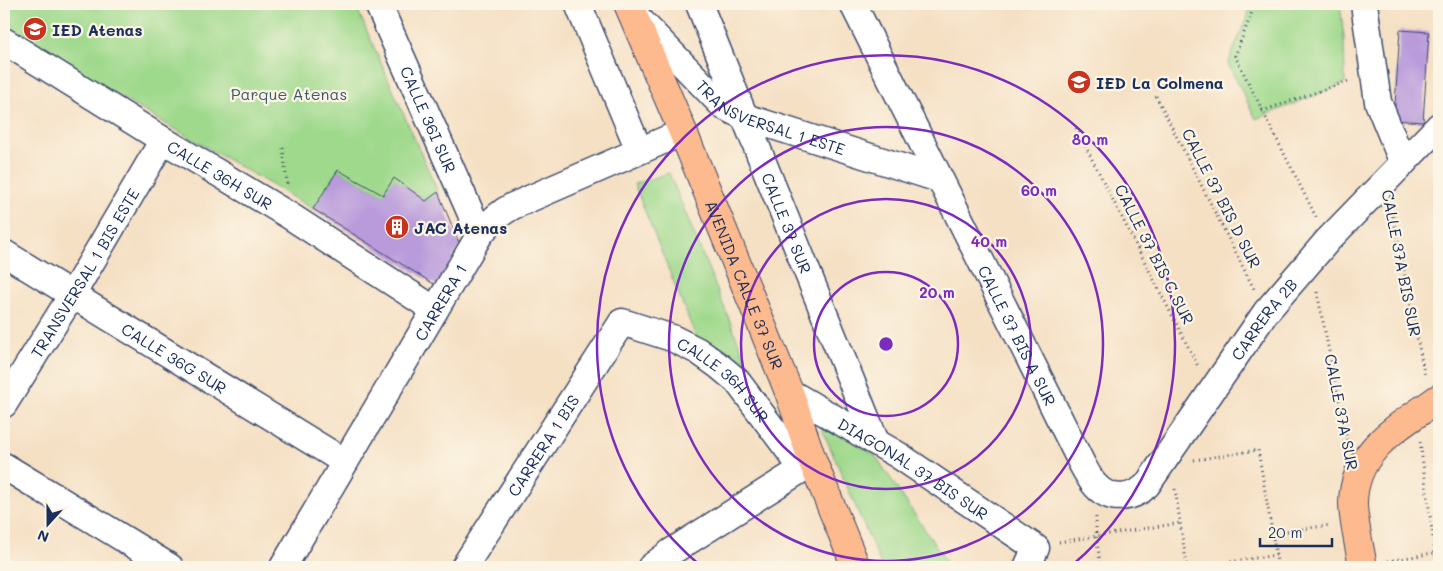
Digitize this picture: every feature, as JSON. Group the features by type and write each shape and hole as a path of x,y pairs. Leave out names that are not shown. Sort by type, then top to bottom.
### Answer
{"main road":[{"name":"AVENIDA CALLE 37 SUR","path":"630,8 683,132 789,392 808,465 856,567"},
{"name":"CALLE 37A SUR","path":"1363,566 1353,504 1355,480 1369,454 1377,444 1435,401"}],"street":[{"name":"CALLE 36I SUR","path":"378,4 480,234"},
{"path":"578,4 639,150"},
{"name":"CALLE 37 SUR","path":"699,4 876,442"},
{"name":"CALLE 37 BIS A SUR","path":"853,4 1083,466 1096,486"},
{"path":"1364,4 1378,102 1394,172"},
{"name":"TRANSVERSAL 1 ESTE","path":"630,8 723,106 745,116 939,179"},
{"name":"CALLE 36H SUR","path":"4,42 290,216 435,310"},
{"name":"CARRERA 2B","path":"1096,486 1110,495 1122,497 1133,495 1147,485 1166,464 1211,391 1266,312 1319,249 1439,126"},
{"name":"CARRERA 1","path":"283,567 480,234 496,216 504,210 683,132"},
{"name":"TRANSVERSAL 1 BIS ESTE","path":"4,404 72,295 163,140"},
{"name":"CALLE 36G SUR","path":"4,253 345,462"},
{"name":"CALLE 36H SUR","path":"622,322 672,338 698,351 720,366 737,381 808,465"},
{"name":"CARRERA 1 BIS","path":"464,567 622,322"},
{"name":"DIAGONAL 37 BIS SUR","path":"789,392 876,442 1032,557"},
{"path":"651,567 671,552 808,465"},
{"path":"4,466 170,567"}],"path":[{"name":"CALLE 37A SUR","path":"1254,4 1235,56 1262,111 1319,249 1348,442"},
{"path":"1262,111 1345,83 1373,70"},
{"name":"CALLE 37 BIS D SUR","path":"1156,96 1266,312"},
{"name":"CALLE 37 BIS C SUR","path":"1076,128 1211,391"},
{"name":"CALLE 37A BIS SUR","path":"1394,172 1435,401"},
{"path":"1420,440 1437,552 1437,567"},
{"path":"1187,567 1180,524 1166,464 1258,450 1278,567"},
{"path":"1096,486 1096,536 1101,567"},
{"path":"1272,533 1356,521"},
{"path":"1032,557 1096,536 1180,524"},
{"path":"1363,566 1437,552"},
{"path":"1196,567 1276,555"}],"green space":[{"name":"Parque Atenas","path":"4,4 355,4 438,192 426,201 383,195 338,170 313,209 4,30"},
{"path":"1252,4 1340,4 1344,38 1345,83 1256,119 1228,64"},
{"path":"669,173 764,404 700,347 634,184"},
{"path":"819,422 874,454 950,567 882,567"}],"building":[{"path":"1400,30 1429,32 1423,122 1394,120"},
{"name":"JAC Atenas","path":"338,170 383,195 394,178 426,201 438,192 460,245 437,286 313,209"}],"place":[{"name":"IED Atenas","path":"35,29"},
{"name":"IED La Colmena","path":"1079,82"},
{"name":"JAC Atenas","path":"397,227"}]}
